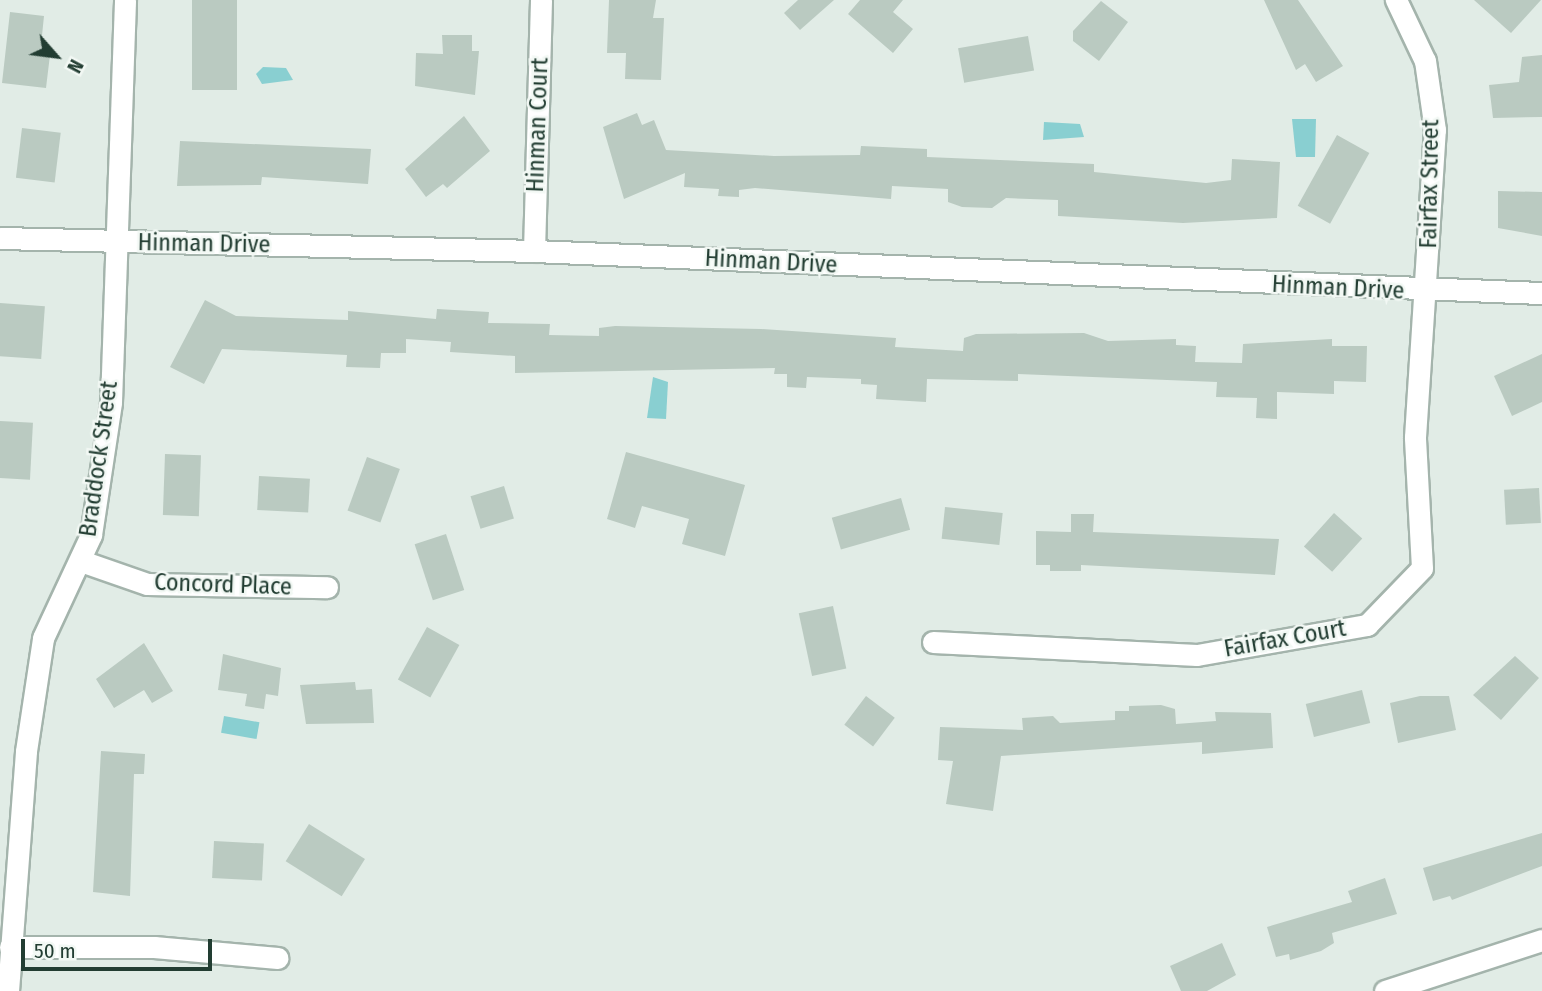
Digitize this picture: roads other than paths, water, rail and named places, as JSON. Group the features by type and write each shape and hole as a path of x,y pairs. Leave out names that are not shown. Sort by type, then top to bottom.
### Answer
{"street":[{"name":"Braddock Street","path":"8,991 26,751 43,638 82,561 91,535 111,402 125,0"},
{"name":"Hinman Court","path":"534,251 541,0"},
{"name":"Fairfax Street","path":"1396,0 1425,61 1435,130 1427,292"},
{"name":"Hinman Drive","path":"0,238 534,251 1427,292 1542,293"},
{"name":"Fairfax Court","path":"933,642 1197,655 1367,625 1422,568 1415,437 1427,292"},
{"name":"Concord Place","path":"82,561 147,584 327,587"},
{"path":"1385,991 1542,940"},
{"path":"10,947 154,947 278,958"}],"water":[{"path":"263,67 286,68 293,80 262,84 256,74"},
{"path":"1292,119 1316,119 1315,157 1296,157"},
{"path":"1044,122 1080,124 1084,137 1043,140"},
{"path":"653,377 668,382 666,419 647,418"},
{"path":"224,716 259,722 257,739 221,733"}]}
